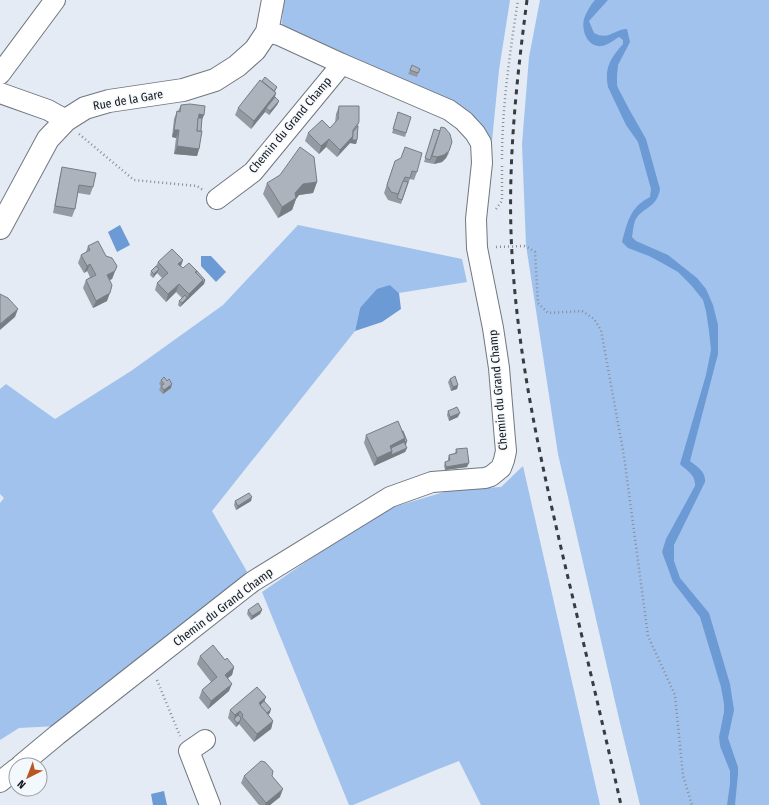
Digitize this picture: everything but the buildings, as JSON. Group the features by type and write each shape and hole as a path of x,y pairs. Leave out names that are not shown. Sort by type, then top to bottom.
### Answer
{"main road":[{"name":"Rue de la Gare","path":"0,228 48,139 66,120 85,108 109,101 183,90 215,80 237,66 255,50 267,32 273,0"}],"street":[{"path":"0,74 55,0"},
{"name":"Chemin du Grand Champ","path":"31,757 252,582 390,497 432,482 485,478 492,476 501,468 504,460 506,451 499,368 493,328 477,248 476,219 482,163 481,143 475,133 464,121 450,110 342,64 279,35 267,32"},
{"name":"Chemin du Grand Champ","path":"217,199 253,172 342,64"},
{"path":"0,93 48,110 66,120"},
{"path":"197,745 210,805"},
{"path":"0,782 8,776"}],"path":[{"path":"476,219 487,215 496,209 502,201 502,149 508,67 518,0"},
{"path":"66,120 75,131 134,180 197,186 217,199"},
{"path":"477,248 524,246 530,248 535,252 538,303 548,313 582,312 594,319 601,330 624,456 648,636 675,695 683,776 692,805"},
{"path":"150,663 178,733 197,745"}],"shaded area":[{"path":"284,0 510,0 499,70 492,141 466,110 281,31"},
{"path":"540,0 769,0 769,805 640,805 558,454 526,245 522,144 529,57"},
{"path":"595,0 608,0 589,21 594,33 604,36 627,29 630,42 618,65 617,85 646,139 660,189 656,200 638,216 635,221 632,237 636,241 668,255 697,278 706,289 713,305 718,325 718,354 690,461 703,472 705,482 674,545 674,561 680,578 709,613 730,684 734,710 728,738 738,767 735,805 727,805 730,771 720,746 719,737 724,712 721,687 700,617 673,582 662,552 666,539 695,486 693,476 680,464 706,375 711,350 706,311 703,300 678,272 649,256 628,248 622,242 630,216 643,201 650,197 651,189 638,142 626,125 608,87 608,68 612,58 623,44 623,40 619,37 606,45 597,46 589,42 585,33 583,24 584,19"},
{"path":"120,225 130,245 117,252 108,232"},
{"path":"298,225 462,259 467,282 399,293 390,285 360,308 355,331 212,511 249,575 57,726 19,728 0,740 0,503 4,498 0,494 0,389 6,384 55,419 131,371 223,305"},
{"path":"201,256 211,256 226,272 216,282 201,266"},
{"path":"390,285 399,293 401,309 382,322 355,331 360,308 377,289"},
{"path":"523,466 600,805 481,805 459,761 353,805 349,805 262,592 380,511 451,490 501,487"},
{"path":"164,791 167,805 153,805 151,794"}],"railway":[{"path":"527,0 516,95 511,190 512,254 519,333 547,488 621,805"}]}
